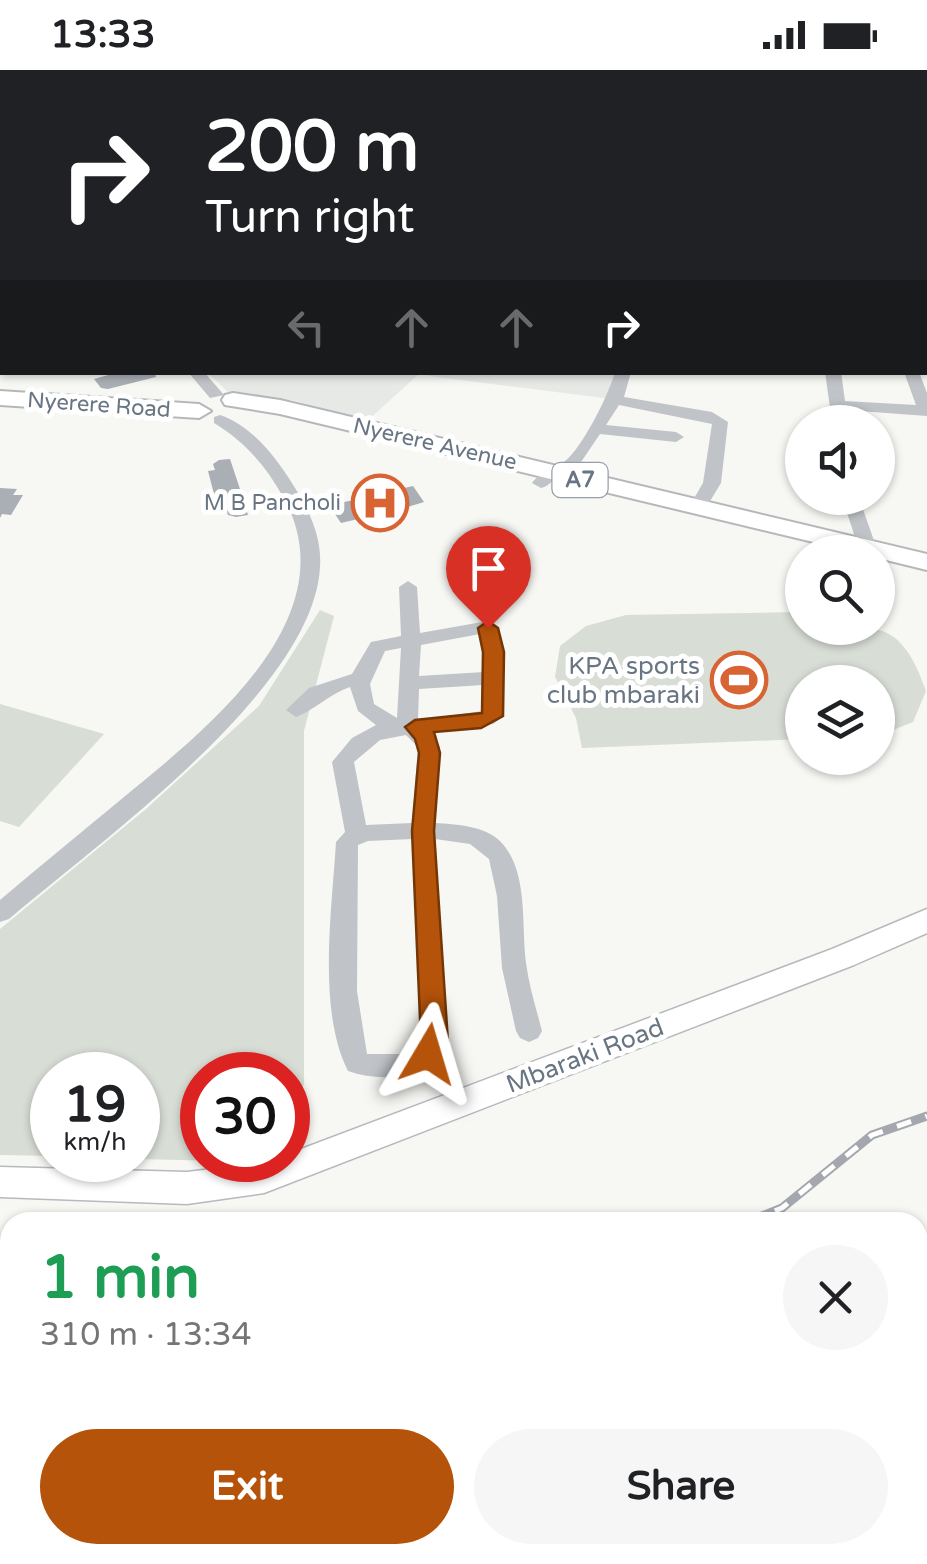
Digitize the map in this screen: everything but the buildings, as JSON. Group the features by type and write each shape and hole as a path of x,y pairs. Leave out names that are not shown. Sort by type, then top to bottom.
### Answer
{"highway":[{"name":"Nyerere Road","path":"0,387 217,403"},
{"name":"Nyerere Road","path":"0,398 217,403"},
{"name":"Nyerere Avenue","path":"217,403 698,507 796,535"},
{"name":"Nyerere Avenue","path":"560,477 642,510 785,537"},
{"name":"Nyerere Avenue","path":"895,557 927,562"},
{"name":"Nyerere Avenue","path":"895,563 927,574"}],"main road":[{"name":"Mbaraki Road","path":"0,1182 187,1188 264,1178 843,957 927,920"}],"street":[{"path":"560,477 615,400 622,375"},
{"path":"833,375 838,405"},
{"path":"895,412 927,411 912,375"},
{"path":"615,400 712,416 720,422 712,483 698,507"},
{"path":"0,913 206,741 254,692 286,643 307,586 310,538 293,492 217,403"},
{"path":"596,429 676,437"},
{"path":"408,587 408,726"},
{"path":"357,835 343,762 346,755 370,738 408,726 488,720 492,716 494,678 494,652 488,628 378,646 359,680 366,706 380,721 408,726 425,736 429,747 423,831 434,1042 421,1061 366,1065 357,1063 351,1054 347,1029 344,872 347,842 357,835 423,831 483,841 499,857 519,991 529,1030"},
{"path":"410,683 494,678"},
{"path":"296,710 312,696 336,684 359,680"}],"shaded area":[{"path":"210,375 418,375 367,421 292,400 232,396"},
{"path":"429,375 615,375 612,399"},
{"path":"320,610 334,616 304,731 304,1052 180,1052 180,1160 160,1160 160,1052 30,1052 30,1156 0,1155 0,929 146,809 259,706"},
{"name":"KPA sports club mbaraki","path":"785,612 785,645 895,645 895,638 916,666 926,691 913,722 895,729 895,665 785,665 785,740 582,748 576,718 555,677 560,646 586,626 626,615"},
{"path":"0,704 104,734 19,827 0,821"}],"railway":[{"path":"772,1212 872,1135 927,1116"}],"place":[{"name":"M B Pancholi","path":"380,503"},
{"name":"KPA sports club mbaraki","path":"739,680"}],"route":[{"path":"428,1054 434,1042 434,999 423,800 430,753 425,736 415,727 481,721 492,716 494,652 488,628"}]}
